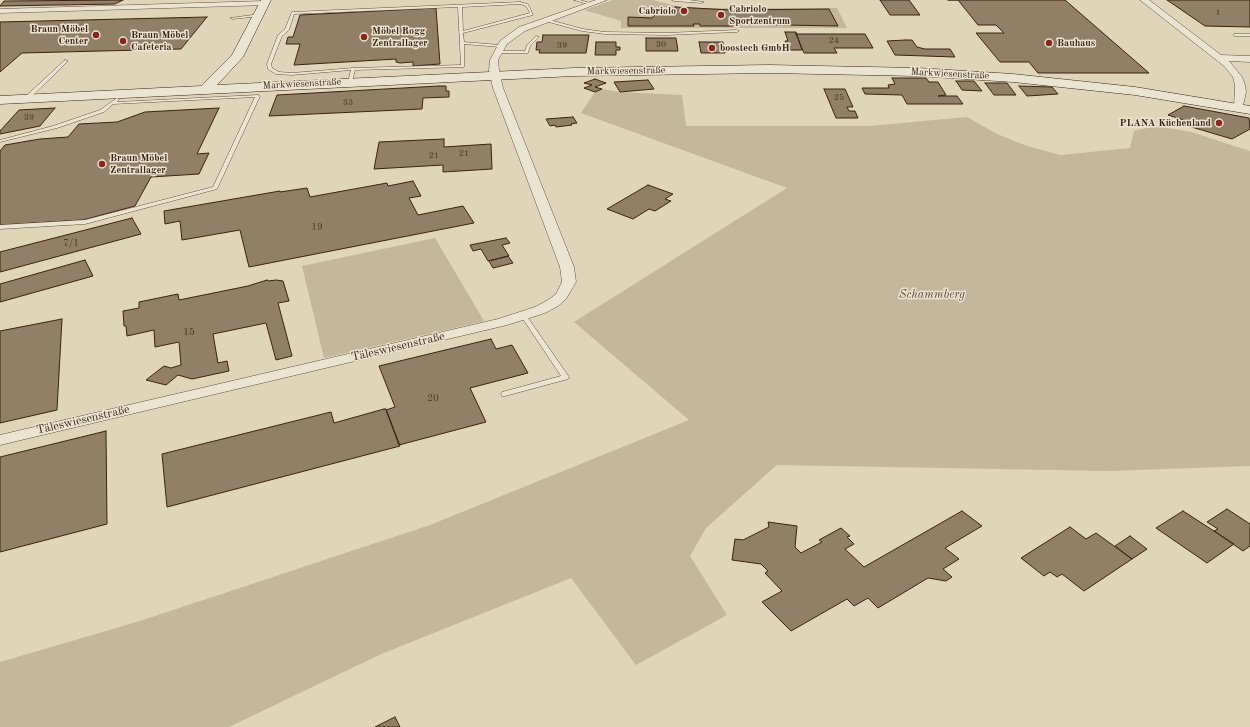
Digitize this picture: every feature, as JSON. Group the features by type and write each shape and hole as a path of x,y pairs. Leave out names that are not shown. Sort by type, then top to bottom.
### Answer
{"street":[{"path":"495,75 494,65 499,49 516,33 546,20 603,0"},
{"path":"1144,0 1221,58 1233,71 1240,85 1244,109"},
{"path":"0,10 266,2 237,57 236,68 238,74 235,79 229,84 211,89"},
{"path":"1221,58 1250,59"},
{"name":"Markwiesenstraße","path":"0,100 27,98 118,98 211,89 292,85 352,76 495,75 716,69 936,72 1097,86 1244,109"},
{"name":"Täleswiesenstraße","path":"0,440 524,316 540,310 561,296 569,282 569,275 495,75"},
{"path":"241,76 253,80 292,85"}],"lane":[{"path":"576,0 591,4"},
{"path":"674,0 702,2"},
{"path":"460,7 463,66 352,76 278,73 270,69 268,64 280,35 287,30 293,13 520,4 527,6 532,14 462,32"},
{"path":"232,18 260,15"},
{"path":"546,20 582,30 605,33 666,34 737,31"},
{"path":"1235,35 1250,35"},
{"path":"462,43 527,52 528,46 537,37"},
{"path":"27,98 66,61"},
{"path":"0,141 102,111 118,98 258,96 215,188 85,222 0,227"},
{"path":"505,394 565,377 524,316"}],"green space":[{"name":"Cabriolo Sportzentrum","path":"613,0 653,0 680,7 703,8 837,8 847,28 621,28 621,21 584,10"},
{"name":"Schammberg","path":"602,89 620,92 682,95 686,126 869,126 967,117 997,134 1027,146 1061,155 1130,148 1134,131 1156,126 1191,132 1250,151 1250,466 1109,471 777,465 706,528 690,556 727,615 636,665 571,578 379,655 229,727 0,727 0,662 140,621 430,525 689,420 574,322 787,188 581,113 595,92"},
{"path":"435,238 484,321 324,358 302,266"}],"building":[{"path":"123,0 115,4 0,6 4,1"},
{"path":"880,0 909,0 920,15 890,15"},
{"name":"Bauhaus","path":"958,0 1065,0 1149,73 1038,73 1029,62 1000,62 976,33 1004,33 996,25 978,25"},
{"path":"1167,0 1250,0 1250,27 1205,26"},
{"path":"675,7 731,10 829,9 838,26 732,24 733,26 700,26 700,24 693,24 694,26 628,26 628,17 652,18 657,13 675,10"},
{"name":"Möbel Rogg Zentrallager","path":"436,8 440,64 413,66 413,62 400,63 396,62 396,59 294,65 300,44 286,44 288,37 293,37 300,15"},
{"name":"Braun Möbel Center","path":"207,17 181,49 22,53 0,72 0,22"},
{"path":"785,32 796,32 802,50 789,50 785,41 788,41"},
{"path":"796,34 865,34 873,48 834,48 837,53 804,53"},
{"path":"543,35 589,35 586,53 539,53 540,50 536,50 537,42 542,42"},
{"path":"646,38 676,38 678,51 646,51"},
{"path":"912,40 917,47 925,49 950,49 955,57 895,55 887,41"},
{"path":"596,42 616,42 616,47 620,47 620,50 616,50 616,55 595,55"},
{"name":"boostech GmbH","path":"699,42 723,42 725,53 701,53"},
{"path":"892,78 926,78 929,82 938,82 946,95 938,96 957,96 963,104 907,104 902,95 865,94 862,88 889,88 888,85 895,84"},
{"path":"595,79 606,83 595,87 602,89 595,92 584,88 592,85 584,83"},
{"path":"648,80 654,89 620,92 614,82"},
{"path":"956,81 974,81 982,91 962,90"},
{"path":"985,83 1007,83 1016,95 994,95"},
{"path":"446,86 446,91 449,91 449,97 423,98 422,109 269,116 277,95"},
{"path":"1019,86 1052,87 1058,94 1027,96"},
{"path":"824,89 845,89 853,107 847,107 849,111 855,111 858,118 836,118"},
{"name":"PLANA Küchenland","path":"1184,106 1249,118 1250,129 1232,139 1185,125 1190,122 1168,115"},
{"path":"55,108 40,126 0,134 0,131 19,110"},
{"name":"Braun Möbel Zentrallager","path":"219,108 197,154 209,153 199,174 151,177 135,206 83,220 0,225 0,151 5,145 40,139 68,137 79,124 117,122 145,112"},
{"path":"573,117 577,123 556,127 555,125 550,126 546,119"},
{"path":"444,139 444,147 491,144 492,169 443,172 443,165 374,169 379,142"},
{"path":"413,181 421,196 409,198 418,215 463,206 474,223 249,267 240,230 182,240 180,221 165,224 164,211 280,191 307,188 310,197 387,183 388,186"},
{"path":"648,185 673,194 665,199 671,201 655,211 649,209 633,219 607,209"},
{"path":"132,218 141,234 0,272 0,252"},
{"path":"506,238 510,243 502,245 509,256 488,261 481,249 473,251 470,245"},
{"path":"508,256 513,263 493,268 489,261"},
{"path":"85,260 93,276 0,302 0,284"},
{"path":"267,280 283,281 289,301 278,303 292,356 276,360 266,323 213,334 218,363 227,361 229,371 192,379 178,375 166,385 146,380 164,366 171,368 181,365 179,342 155,347 154,330 127,336 126,326 124,326 123,311 139,308 139,302 178,294 179,300 248,286"},
{"path":"62,319 57,410 0,423 0,331"},
{"path":"491,339 496,349 512,345 528,373 470,388 486,422 399,445 386,410 395,407 379,366"},
{"path":"386,409 400,446 167,507 162,454 331,412 334,423"},
{"path":"106,431 107,524 0,552 0,457"},
{"path":"1227,509 1250,524 1250,546 1243,551 1214,531 1218,529 1207,522"},
{"path":"962,511 982,526 945,548 959,559 943,569 952,577 946,581 928,578 878,608 868,598 854,606 847,599 791,631 762,602 782,591 765,573 768,571 761,564 732,560 735,539 743,540 769,527 768,522 797,526 795,547 801,553 822,542 819,540 841,528 850,536 847,537 854,544 845,549 864,567"},
{"path":"1183,511 1234,544 1207,563 1156,528"},
{"path":"1070,527 1086,539 1096,533 1132,559 1084,591 1062,574 1057,577 1050,572 1044,576 1021,558"},
{"path":"1130,536 1147,549 1132,559 1115,546"},
{"path":"395,717 400,727 375,727"}],"place":[{"name":"Cabriolo","path":"684,11"},
{"name":"Cabriolo Sportzentrum","path":"721,15"},
{"name":"Braun Möbel Center","path":"96,35"},
{"name":"Möbel Rogg Zentrallager","path":"364,37"},
{"name":"Braun Möbel Cafeteria","path":"123,41"},
{"name":"Bauhaus","path":"1049,43"},
{"name":"boostech GmbH","path":"712,48"},
{"name":"PLANA Küchenland","path":"1219,123"},
{"name":"Braun Möbel Zentrallager","path":"102,164"}]}
